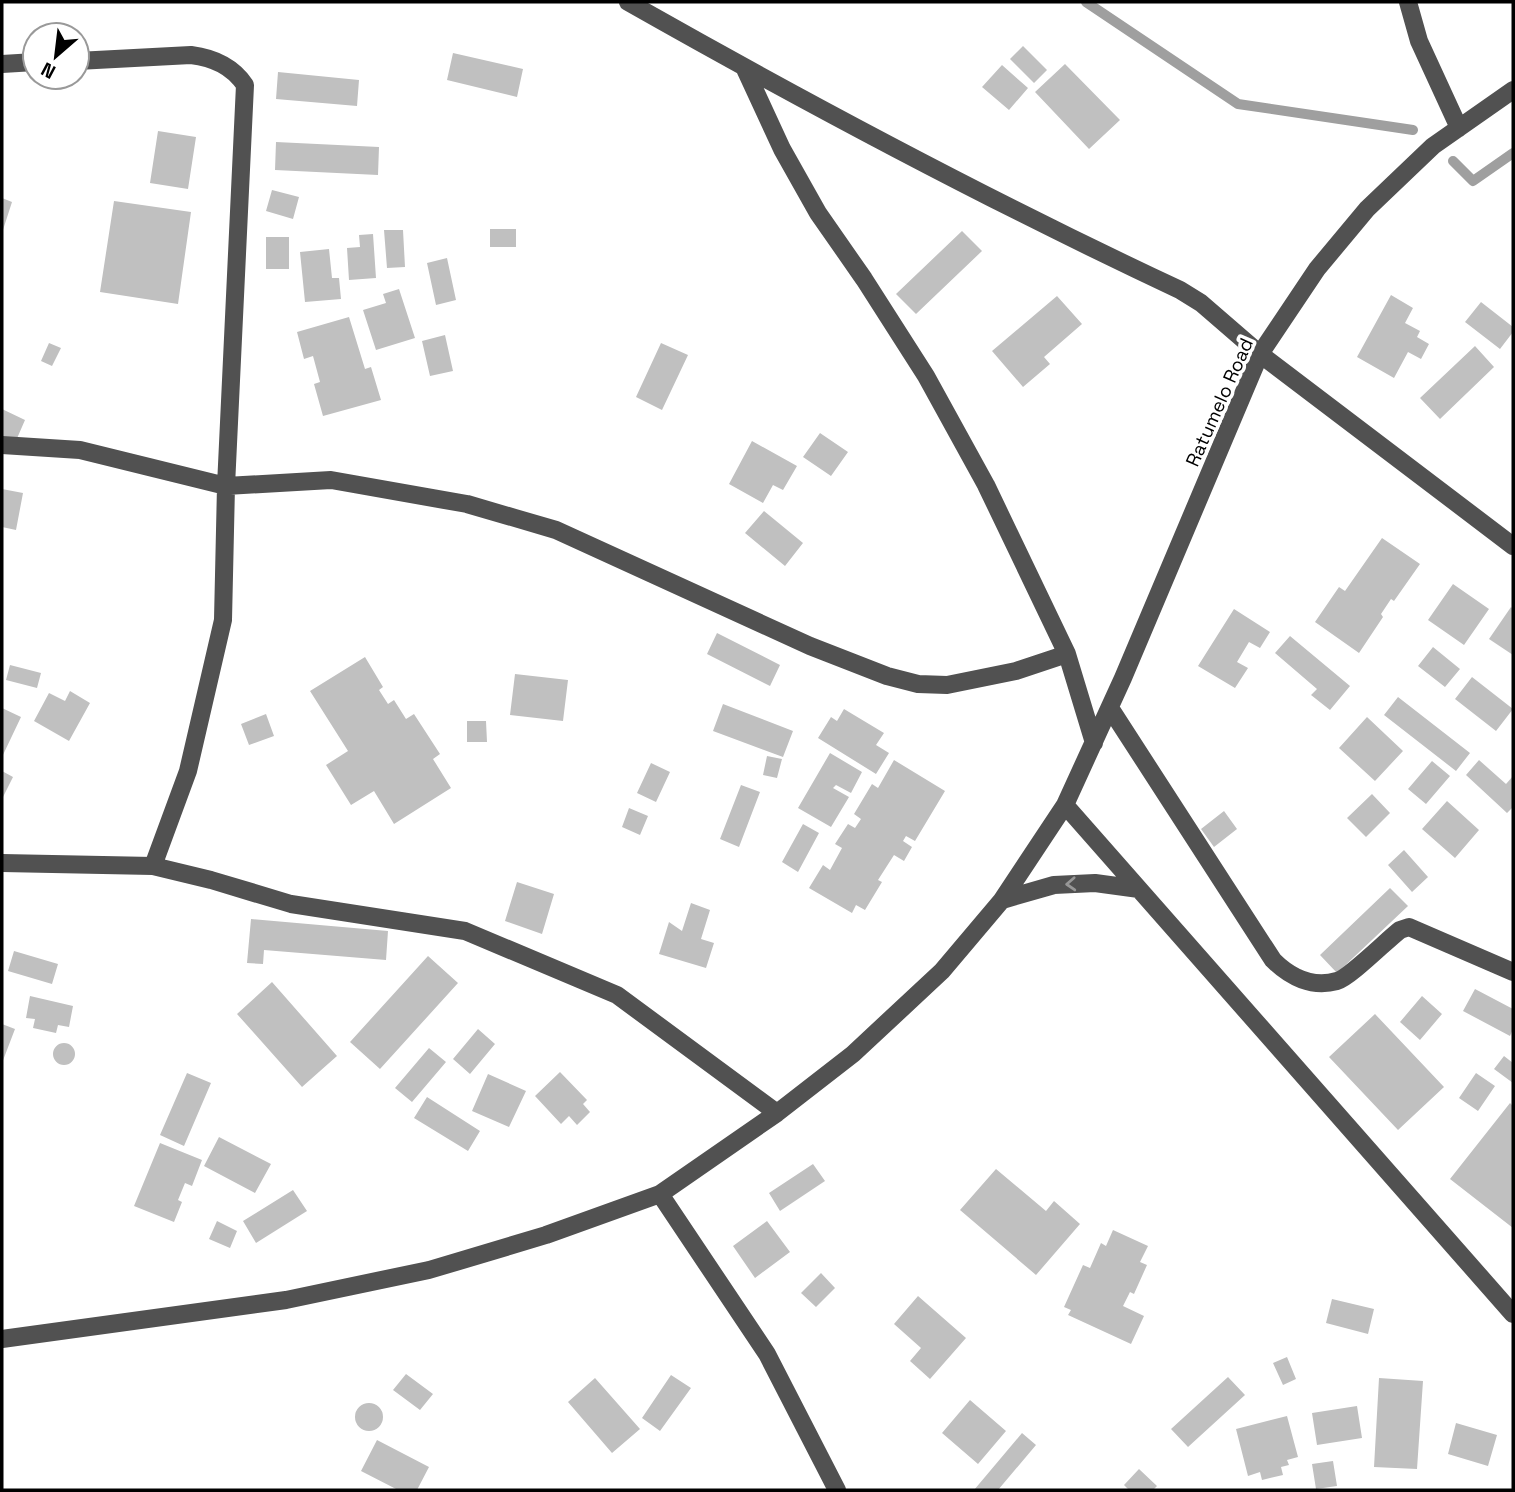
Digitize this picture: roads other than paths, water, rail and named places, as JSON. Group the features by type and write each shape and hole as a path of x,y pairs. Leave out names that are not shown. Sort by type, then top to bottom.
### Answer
{"street":[{"path":"628,2 745,69 1032,219 1180,290 1201,303 1260,354 1513,546"},
{"path":"1408,2 1419,41 1459,128"},
{"path":"91,60 191,55 207,57 237,73 245,85 226,486 223,620 188,771 153,866"},
{"path":"2,64 21,63"},
{"path":"745,69 782,149 812,202 926,376 986,485 1068,654 1094,743"},
{"name":"Ratumelo Road","path":"2,1339 286,1300 429,1270 547,1235 660,1194 777,1113 853,1054 942,971 1002,900 1065,805 1110,708 1260,354 1317,269 1367,209 1433,146 1513,90"},
{"path":"2,446 80,450 226,486 331,481 467,504 556,530 760,625 887,676 918,684 958,683 1016,671 1068,654"},
{"path":"1110,708 1273,960 1285,972 1301,980 1318,983 1339,981 1400,930 1409,927 1513,972"},
{"path":"1065,805 1513,1314"},
{"path":"2,863 153,866 291,904 465,931 617,995 777,1113"},
{"path":"1002,900 1054,885 1095,883 1139,889"},
{"path":"660,1194 767,1354 837,1490"}],"waterway":[{"path":"1086,2 1238,104 1413,130"},
{"path":"1453,161 1473,181 1513,153"}]}
